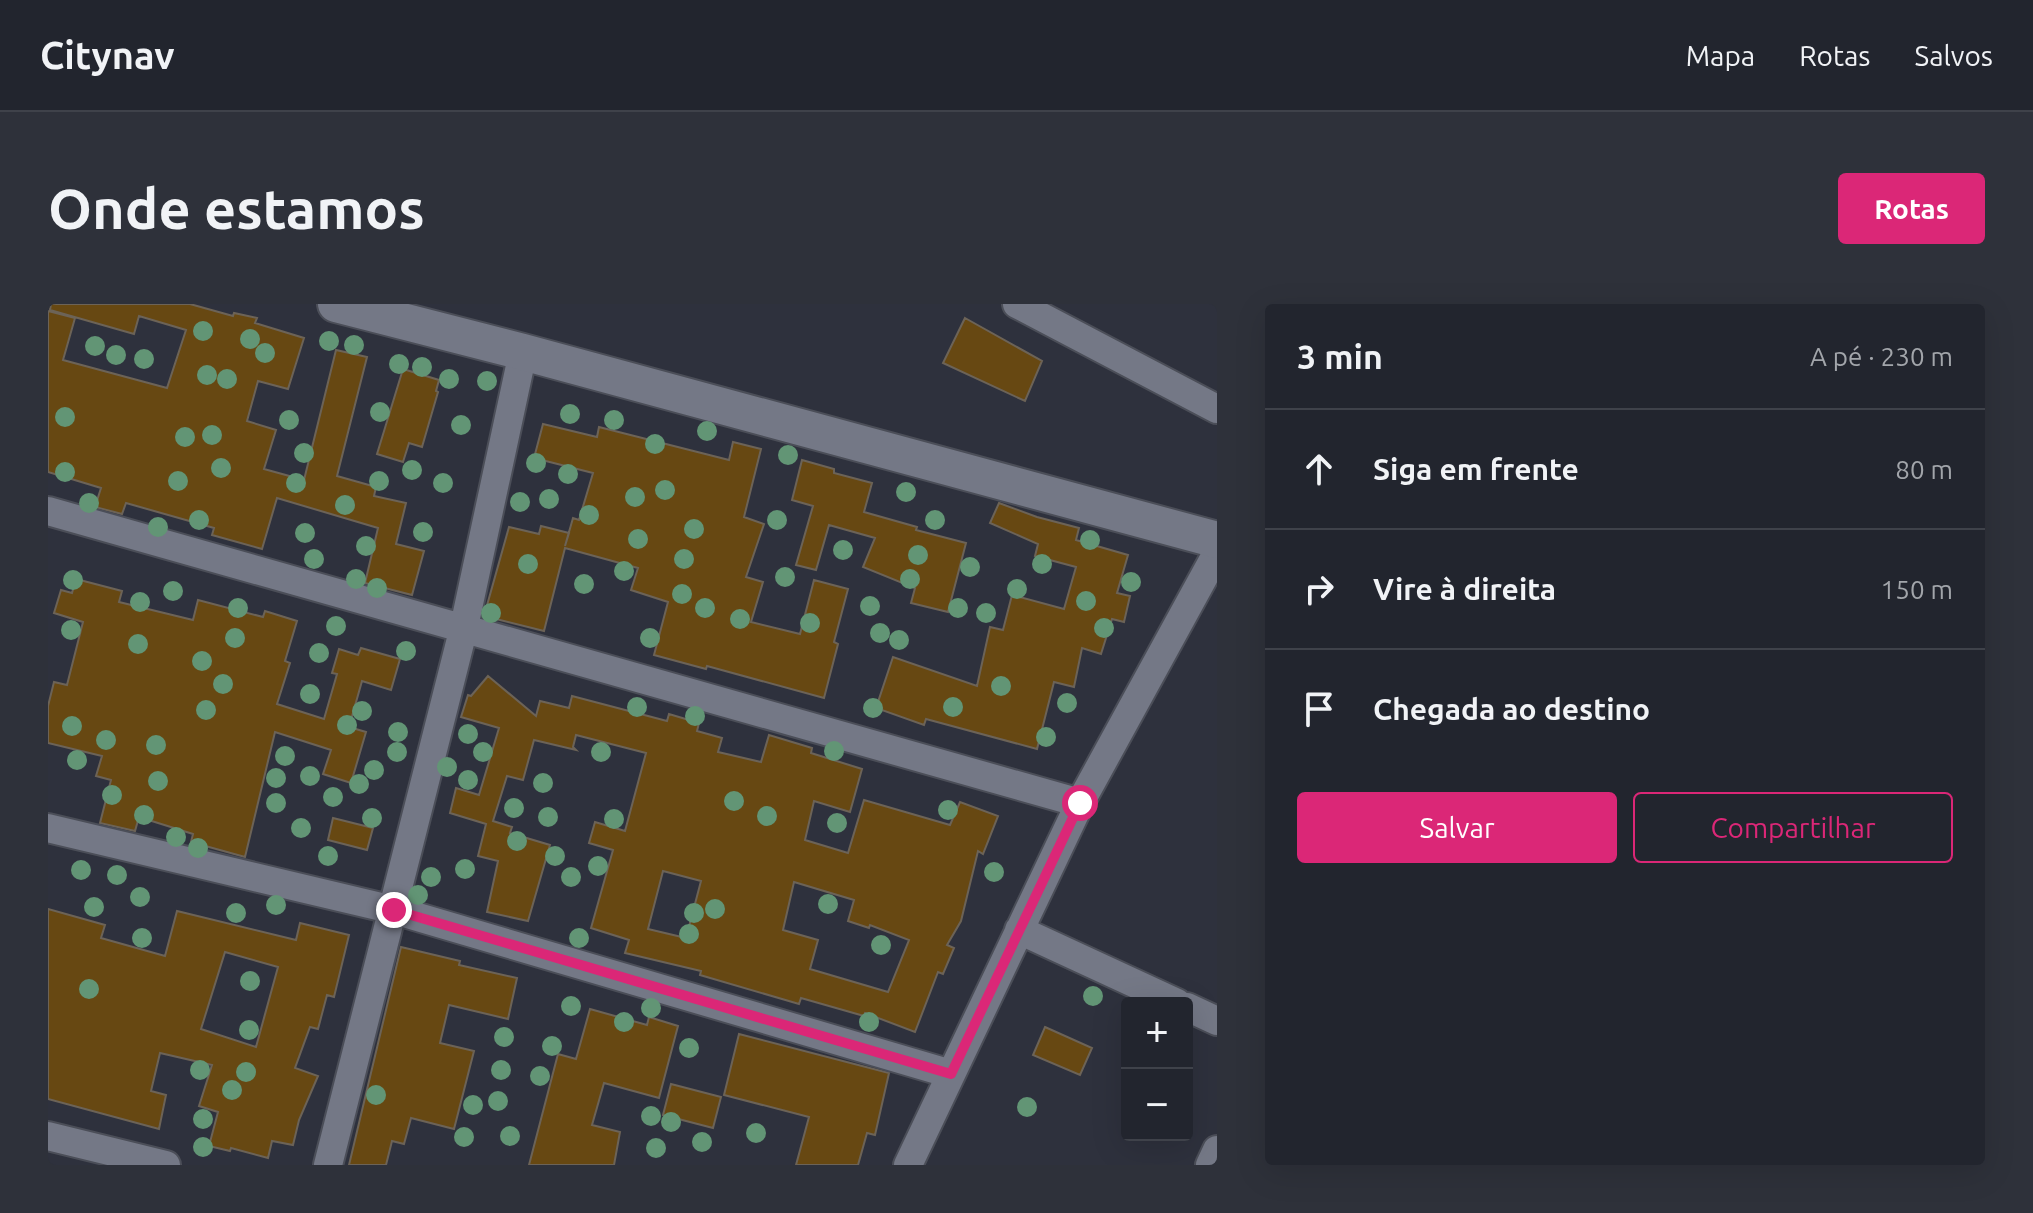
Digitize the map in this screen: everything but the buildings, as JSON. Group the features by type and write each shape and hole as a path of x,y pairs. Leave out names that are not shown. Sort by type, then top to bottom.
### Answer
{"street":[{"path":"336,304 380,309 523,352 1217,540"},
{"path":"1017,304 1217,409"},
{"path":"328,1165 464,627 523,352"},
{"path":"48,511 1080,803"},
{"path":"908,1165 1080,803 1217,553"},
{"path":"48,828 394,910 951,1074"},
{"path":"1019,930 1164,997"},
{"path":"1193,1010 1217,1021"},
{"path":"48,1136 166,1165"}],"route":[{"path":"394,910 951,1074 1080,803"}]}
